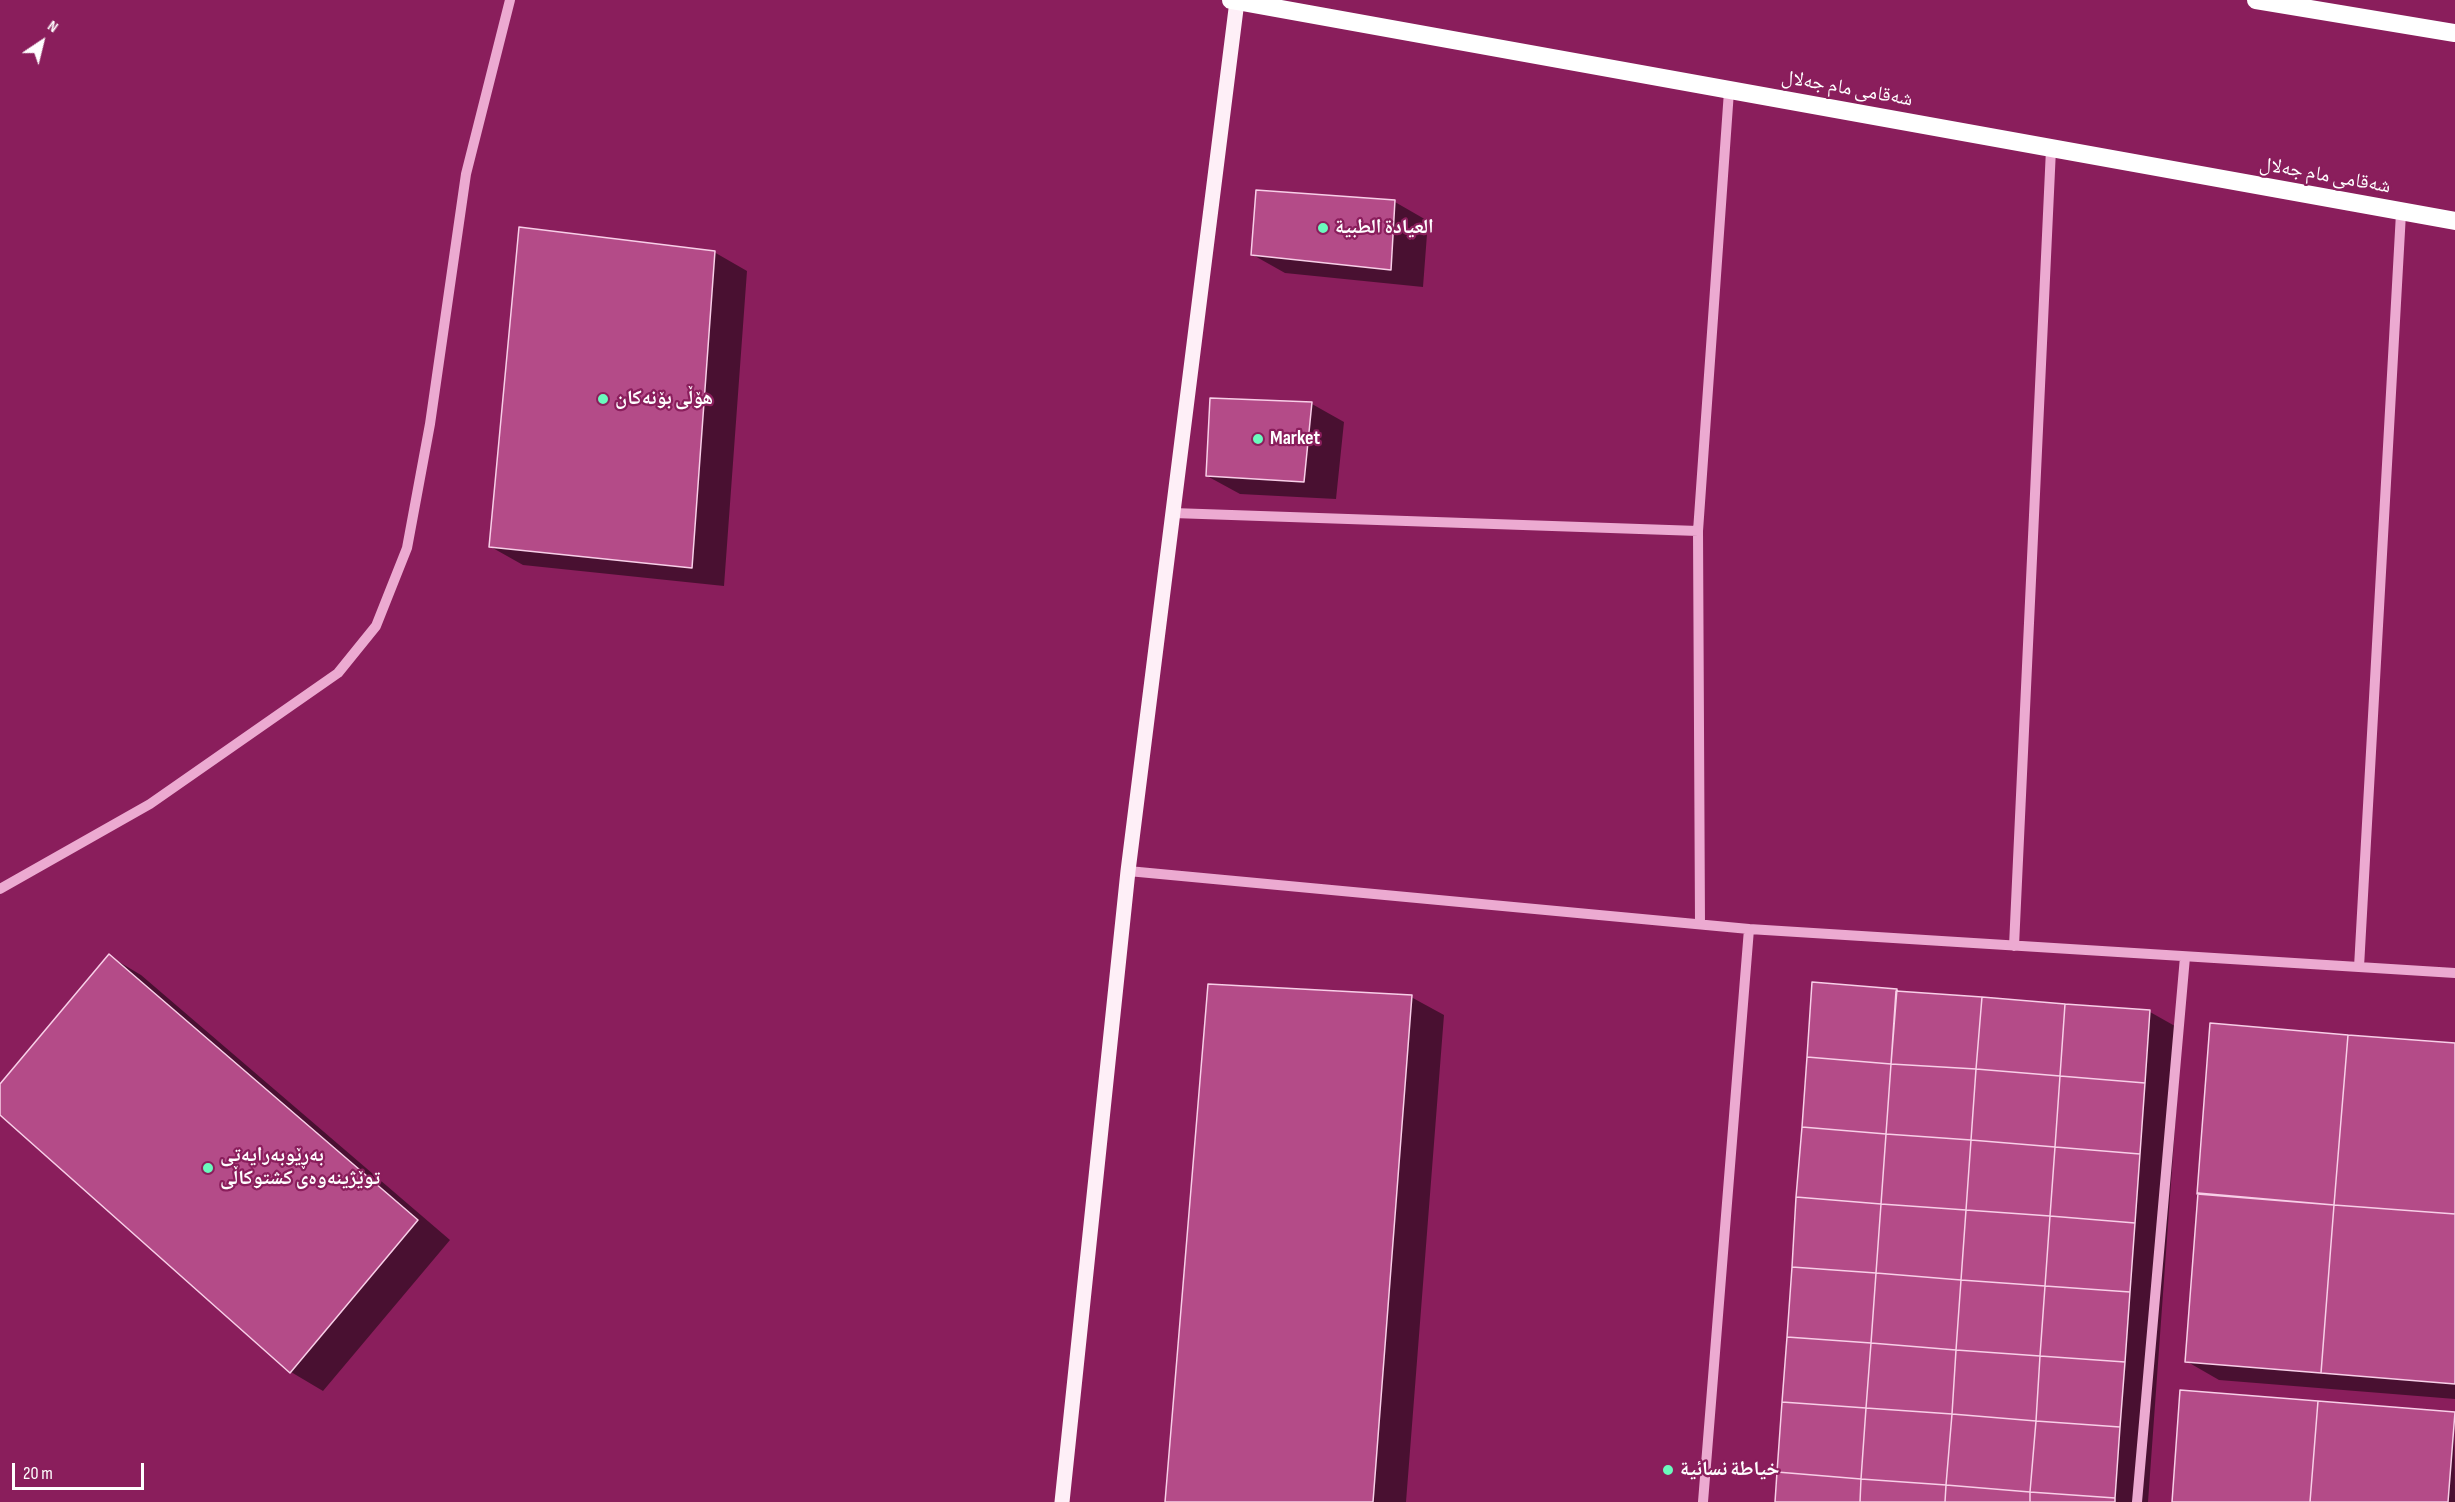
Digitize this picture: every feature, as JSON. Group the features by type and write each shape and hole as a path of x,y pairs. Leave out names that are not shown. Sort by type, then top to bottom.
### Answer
{"highway":[{"name":"شەقامی مام جەلال","path":"1235,0 2400,213 2455,221"},
{"path":"2256,0 2455,33"}],"main road":[{"path":"1062,1502 1128,871 1235,0"}],"street":[{"path":"0,889 150,804 338,673 376,626 407,548 430,424 466,174 510,0"},
{"path":"1700,924 1698,531 1729,91"},
{"path":"2014,945 2051,149"},
{"path":"2359,967 2400,213"},
{"path":"1173,513 1698,531"},
{"path":"1128,871 1749,929 2455,973"},
{"path":"1703,1502 1749,929"},
{"path":"2137,1502 2185,957"}],"building":[{"name":"العيادة الطبية","path":"1256,190 1395,200 1391,270 1251,255"},
{"name":"هۆڵی بۆنەکان","path":"519,227 715,251 692,568 489,547"},
{"name":"Market","path":"1210,398 1312,402 1304,482 1206,476"},
{"name":"بەڕێوبەرایەتی توێژینەوەی کشتوکاڵی","path":"109,954 418,1220 290,1373 0,1115 0,1084"},
{"path":"1812,982 1897,989 1891,1064 1807,1057"},
{"path":"1208,984 1412,995 1373,1502 1165,1502"},
{"path":"1896,991 1982,997 1976,1069 1891,1064"},
{"path":"1982,997 2065,1004 2060,1076 1976,1069"},
{"path":"2065,1004 2150,1010 2145,1083 2060,1076"},
{"path":"2210,1023 2348,1035 2334,1205 2197,1194"},
{"path":"2348,1035 2455,1043 2455,1214 2334,1205"},
{"path":"1807,1057 1891,1064 1886,1134 1802,1127"},
{"path":"1891,1064 1976,1069 1971,1140 1886,1134"},
{"path":"1976,1069 2060,1076 2055,1147 1971,1140"},
{"path":"2060,1076 2145,1083 2140,1154 2055,1147"},
{"path":"1802,1127 1886,1134 1881,1204 1796,1197"},
{"path":"1886,1134 1971,1140 1966,1210 1881,1204"},
{"path":"1971,1140 2055,1147 2050,1216 1966,1210"},
{"path":"2055,1147 2140,1154 2135,1223 2050,1216"},
{"path":"2198,1193 2334,1205 2321,1373 2185,1362"},
{"path":"1796,1197 1881,1204 1876,1273 1792,1267"},
{"path":"1881,1204 1966,1210 1961,1280 1876,1273"},
{"path":"2334,1205 2455,1214 2455,1384 2321,1373"},
{"path":"1966,1210 2050,1216 2045,1286 1961,1280"},
{"path":"2050,1216 2135,1223 2130,1292 2045,1286"},
{"path":"1792,1267 1876,1273 1871,1343 1787,1337"},
{"path":"1876,1273 1961,1280 1956,1350 1871,1343"},
{"path":"1961,1280 2045,1286 2040,1356 1956,1350"},
{"path":"2045,1286 2130,1292 2125,1362 2040,1356"},
{"path":"1787,1337 1871,1343 1866,1408 1782,1402"},
{"path":"1871,1343 1956,1350 1952,1414 1866,1408"},
{"path":"1956,1350 2040,1356 2036,1421 1952,1414"},
{"path":"2040,1356 2125,1362 2120,1427 2036,1421"},
{"path":"2180,1390 2318,1401 2310,1502 2172,1502"},
{"path":"2318,1401 2455,1412 2448,1502 2310,1502"},
{"path":"1782,1402 1866,1408 1861,1479 1777,1472"},
{"path":"1866,1408 1952,1414 1946,1485 1861,1479"},
{"path":"1952,1414 2036,1421 2030,1492 1946,1485"},
{"path":"2036,1421 2120,1427 2115,1498 2030,1492"},
{"path":"1777,1472 1861,1479 1860,1502 1775,1502"},
{"path":"1861,1479 1946,1485 1945,1502 1860,1502"},
{"path":"1946,1485 2030,1492 2030,1502 1945,1502"},
{"path":"2030,1492 2115,1498 2115,1502 2030,1502"}],"place":[{"name":"العيادة الطبية","path":"1323,228"},
{"name":"هۆڵی بۆنەکان","path":"603,399"},
{"name":"Market","path":"1258,439"},
{"name":"بەڕێوبەرایەتی توێژینەوەی کشتوکاڵی","path":"208,1168"},
{"name":"خياطة نسائية","path":"1668,1470"}]}
